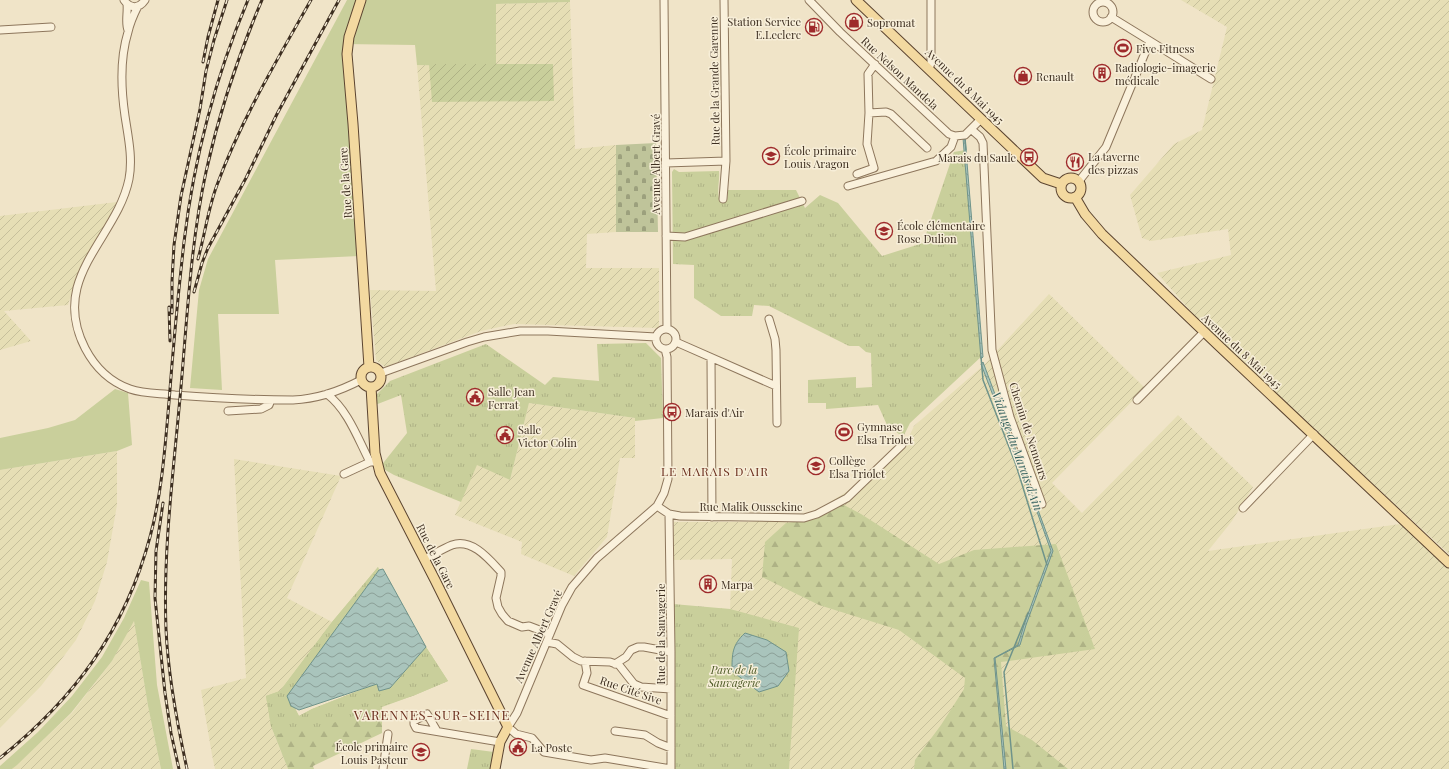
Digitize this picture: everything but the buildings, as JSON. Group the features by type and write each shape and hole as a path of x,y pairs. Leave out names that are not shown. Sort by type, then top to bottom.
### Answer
{"main road":[{"name":"Rue de la Gare","path":"361,0 349,37 348,54 369,367"},
{"name":"Avenue du 8 Mai 1945","path":"856,0 1043,178 1061,184"},
{"path":"1067,178 1074,178 1079,181 1081,190 1075,197 1069,199 1060,191 1061,184 1067,178"},
{"name":"Avenue du 8 Mai 1945","path":"1075,197 1084,214 1092,224 1449,563"},
{"path":"369,367 378,369 381,373 381,381 375,386 371,387 365,385 361,380 363,370 369,367"},
{"name":"Rue de la Gare","path":"371,387 374,453 373,462 380,473 508,727"},
{"path":"495,769 500,742 508,727"}],"street":[{"path":"125,2 134,7 141,5 145,0"},
{"name":"Avenue Albert Gravé","path":"664,0 667,328"},
{"name":"Rue de la Grande Garenne","path":"723,199 726,161 724,0"},
{"name":"Rue Nelson Mandela","path":"809,0 949,134 955,136"},
{"path":"929,69 932,63 931,0"},
{"path":"125,2 128,13 128,30"},
{"path":"138,6 128,30 123,67 122,88 129,146 129,176 123,198 116,213 81,276 75,300 75,316 83,344 89,356 103,372 115,382 128,388 138,391 190,396 303,400 328,394 361,380"},
{"path":"1111,17 1211,79"},
{"path":"0,30 51,27"},
{"path":"1079,181 1106,147 1150,41"},
{"path":"857,174 874,168 868,144 868,74 875,64"},
{"path":"868,113 886,112 891,114 927,148"},
{"path":"848,186 936,161 951,147 955,136 965,135 972,130 981,119"},
{"name":"Chemin de Nemours","path":"972,130 980,137 983,143 992,350 1010,417 1042,504"},
{"name":"Rue de la Grande Garenne","path":"666,163 726,161"},
{"path":"666,236 685,237 802,201"},
{"path":"769,319 775,345 777,422"},
{"path":"667,328 675,333 677,339 672,348 665,349 657,344 656,338 658,332 667,328"},
{"path":"381,373 467,342 484,337 520,331 548,330 656,338"},
{"path":"1137,400 1204,332"},
{"path":"676,342 776,386"},
{"name":"Avenue Albert Gravé","path":"508,727 517,713 562,605 580,577 597,558 656,506 664,493 668,479 667,357 665,349"},
{"path":"711,358 712,517"},
{"path":"328,394 343,411 373,462 344,474"},
{"path":"228,411 261,409 269,405 271,400"},
{"path":"1243,508 1314,434"},
{"name":"Rue Malik Oussekine","path":"670,514 712,517 804,518 817,514 847,498 902,445"},
{"path":"656,506 670,514"},
{"name":"Rue de la Sauvagerie","path":"670,514 672,652 671,769"},
{"path":"424,560 453,545 460,544 473,547 483,554 501,572 496,598 498,606 508,621 522,627 529,626 550,634"},
{"name":"Rue Cité Sive","path":"547,642 556,644 581,661 610,662 619,665 634,684 641,688 671,689"},
{"name":"Rue Cité Sive","path":"615,664 626,658 632,650 638,647 644,646 672,652"},
{"name":"Rue Cité Sive","path":"585,661 587,673 584,685 671,716"},
{"path":"508,727 516,734 532,738 544,752 591,760 605,758 671,769"},
{"path":"615,731 645,735 658,743 671,748"},
{"path":"437,732 500,742"},
{"path":"382,769 388,734"}],"green space":[{"path":"347,0 570,0 570,2 496,4 496,67 417,65 415,45 344,44 359,256 275,260 279,314 218,314 222,390 190,388 199,290 208,259"},
{"path":"1181,0 1449,0 1449,554 1213,336 1157,273 1231,255 1228,229 1151,241 1142,238 1130,195 1174,144 1202,130 1227,27"},
{"path":"570,2 575,149 616,145 616,232 587,234 586,268 659,268 659,328 514,324 481,331 385,367 376,360 370,290 436,291 417,65 496,67 496,4"},
{"path":"429,64 553,64 554,101 432,102"},
{"path":"656,143 658,232 616,232 616,145"},
{"path":"965,150 982,356 910,423 903,437 887,425 878,405 826,409 826,403 808,403 808,380 856,377 856,388 872,387 871,353 866,352 859,346 849,346 769,306 754,305 752,316 721,316 694,298 694,265 673,264 672,172 674,169 679,172 719,171 718,194 720,201 727,201 728,190 796,190 805,208 820,195 838,203 882,256 923,243 954,152"},
{"path":"117,202 99,239 76,278 68,305 4,311 31,341 0,350 0,216"},
{"path":"1049,294 1145,388 1052,483 1082,513 1178,415 1253,487 1232,521 1208,551 1400,524 1449,567 1449,769 672,769 715,608 730,609 732,559 673,560 674,522 751,522 813,513 873,475 903,449 914,426 984,365"},
{"path":"646,343 661,358 663,418 635,421 635,418 529,403 510,480 477,465 461,502 394,475 380,467 407,433 401,395 375,405 377,394 390,381 486,344 545,385 553,377 599,381 597,344"},
{"path":"115,389 128,393 132,445 117,451 0,470 0,438 48,428 75,420"},
{"path":"529,403 635,418 635,458 620,458 607,537 574,576 521,554 522,542 455,515 477,464 510,480"},
{"path":"117,451 117,505 107,562 95,601 76,640 41,686 0,728 0,470"},
{"path":"234,459 341,476 287,598 332,622 280,691 271,726 288,769 215,769 212,755 201,690 246,678"},
{"path":"842,504 861,514 939,564 974,550 1056,544 1095,649 1001,662 1006,726 1032,740 1068,769 914,769 915,760 941,725 964,689 965,678 899,630 819,605 762,577 765,542 786,523 816,519"},
{"path":"378,567 379,570 288,695 299,716 312,709 376,684 379,690 390,688 426,647 448,681 382,707 382,733 313,766 314,769 288,769 271,726 266,696 280,691 332,622"},
{"path":"378,567 379,570 288,695 299,716 312,709 376,684 379,690 390,688 426,647 448,681 415,695 324,726 275,735 271,726 266,696 280,691 332,622"},
{"path":"141,580 149,582 157,685 173,769 161,769 148,706 134,621 112,661 71,713 12,769 0,769 0,766 38,732 72,696 102,657 124,618"},
{"name":"Parc de la Sauvagerie","path":"673,604 730,609 799,628 789,769 672,769"},
{"path":"134,620 148,706 161,769 12,769 72,713 112,661"},
{"path":"471,749 494,752 492,769 467,769"}],"water":[{"path":"963,138 965,138 983,357 981,359"},
{"path":"983,362 1034,499 1032,498 981,364"},
{"path":"1035,506 1037,507 1053,551 1020,645 995,658 1006,769 1004,769 994,658 1018,645 1051,551"},
{"path":"383,569 426,647 390,688 379,691 377,684 299,710 291,706 287,696 379,570"},
{"path":"745,633 767,640 786,652 789,671 778,686 759,692 732,671 732,660 735,646"}],"waterway":[{"name":"Vidange du Marais d'Ain","path":"965,138 966,150"},
{"name":"Vidange du Marais d'Ain","path":"981,357 983,380 1016,465 1047,565"},
{"name":"Vidange du Marais d'Ain","path":"1013,769 1004,672 1028,613"}],"railway":[{"path":"203,62 218,0"},
{"path":"172,313 174,245 181,196 200,109 206,71 227,0"},
{"path":"0,758 52,711 94,660 127,602 139,571 150,537 160,487 188,211 207,119 225,59 248,0"},
{"path":"187,769 176,717 171,682 167,647 165,600 169,514 190,285 196,228 211,150 230,85 262,0"},
{"path":"198,259 211,203 237,137 260,91 311,0"},
{"path":"194,292 208,248 246,178 277,114 339,0"},
{"path":"169,307 170,341"},
{"path":"163,503 156,551 155,598 165,693 171,733 179,769"}],"place":[{"name":"Sopromat","path":"854,22"},
{"name":"Station Service E.Leclerc","path":"814,27"},
{"name":"Five Fitness","path":"1123,48"},
{"name":"Radiologie-imagerie médicale","path":"1102,73"},
{"name":"Renault","path":"1023,76"},
{"name":"École primaire Louis Aragon","path":"771,156"},
{"name":"Marais du Saule","path":"1029,157"},
{"name":"La taverne des pizzas","path":"1075,162"},
{"name":"École élémentaire Rose Dulion","path":"884,231"},
{"name":"Salle Jean Ferrat","path":"475,397"},
{"name":"Marais d'Air","path":"672,412"},
{"name":"Gymnase Elsa Triolet","path":"844,432"},
{"name":"Salle Victor Colin","path":"505,435"},
{"name":"Collège Elsa Triolet","path":"816,466"},
{"name":"Marpa","path":"708,584"},
{"name":"La Poste","path":"518,747"},
{"name":"École primaire Louis Pasteur","path":"421,752"}],"district":[{"name":"LE MARAIS D'AIR","path":"715,471"},
{"name":"VARENNES-SUR-SEINE","path":"432,714"}]}
